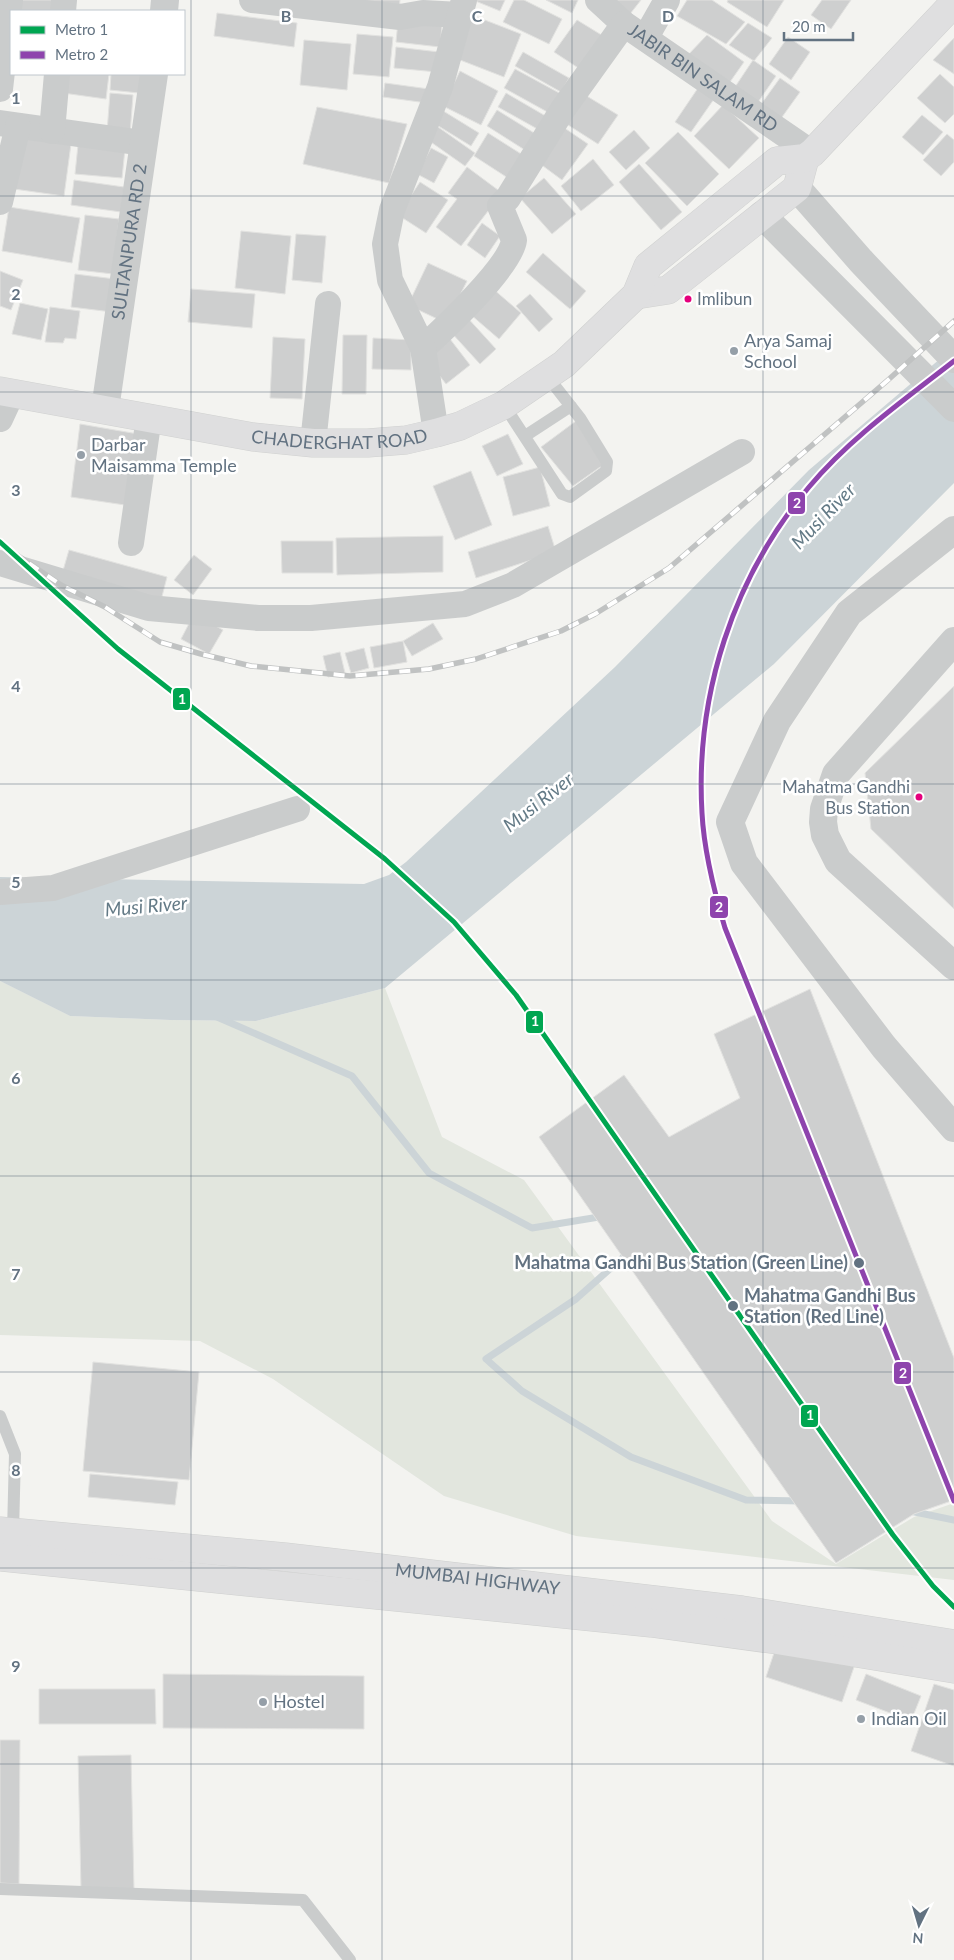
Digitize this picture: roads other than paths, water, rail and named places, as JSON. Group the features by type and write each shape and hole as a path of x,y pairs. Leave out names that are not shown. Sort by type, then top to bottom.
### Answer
{"main road":[{"path":"636,295 668,290 797,188 808,155 954,3"},
{"name":"CHADERGHAT ROAD","path":"6,392 254,436 313,442 368,443 406,440 460,426 504,405 564,364 636,295 648,266 777,161 808,155"},
{"name":"MUMBAI HIGHWAY","path":"7,1531 286,1557 742,1610 954,1644"},
{"name":"MUMBAI HIGHWAY","path":"0,1557 650,1623 777,1640 954,1669"}],"street":[{"path":"0,89 10,0"},
{"path":"252,0 400,17 462,7 440,87 392,210 385,244 390,280 423,348 436,433"},
{"name":"JABIR BIN SALAM RD","path":"598,0 624,24 808,155"},
{"path":"646,38 667,0"},
{"path":"423,348 461,312 509,254 514,240 501,213 500,206 508,198 563,109 624,24"},
{"path":"52,131 57,75"},
{"name":"SULTANPURA RD 2","path":"105,409 154,75"},
{"path":"0,202 9,124 143,143"},
{"path":"797,188 861,261 954,360"},
{"path":"762,214 954,408"},
{"path":"313,442 328,304"},
{"path":"0,419 6,392"},
{"path":"131,543 149,417"},
{"path":"0,563 149,608 258,618 311,618 465,604 513,585 742,452"},
{"path":"950,1115 884,1048 744,863 730,822 777,720 849,612 954,530"},
{"path":"954,642 836,774 824,809 823,822 825,835 838,861 954,966"},
{"path":"0,892 53,888 298,809"}],"lane":[{"path":"504,405 562,494 570,497 606,471 607,462 571,406 547,376"},
{"path":"525,436 571,406"},
{"path":"0,1416 15,1454 7,1531"},
{"path":"0,1889 303,1900 350,1960"}],"water":[{"name":"Musi River","path":"954,347 954,483 774,664 385,988 256,1021 170,1020 70,1016 0,981 0,877 364,884 389,875 406,862 615,667 809,470"}],"waterway":[{"path":"217,1017 352,1076 429,1173 532,1228 599,1217 602,1220"},
{"path":"629,1252 576,1299 486,1359 522,1391 631,1457 746,1500 801,1501"},
{"path":"910,1511 954,1520"}],"railway":[{"path":"11,551 61,585 105,607 160,642 251,666 350,676 429,669 476,659 561,631 595,614 669,568 954,321"}],"metro line":[{"name":"2","path":"954,361 878,420 825,469 782,522 759,559 740,599 724,640 713,682 705,725 701,769 702,813 707,857 725,928 954,1501"},
{"name":"1","path":"0,542 118,649 385,859 454,922 516,995 893,1535 933,1586 954,1607"}],"place":[{"name":"Imlibun","path":"688,299"},
{"name":"Arya Samaj School","path":"734,351"},
{"name":"Darbar Maisamma Temple","path":"81,455"},
{"name":"Mahatma Gandhi Bus Station","path":"919,797"},
{"name":"Mahatma Gandhi Bus Station (Green Line)","path":"859,1263"},
{"name":"Mahatma Gandhi Bus Station (Red Line)","path":"733,1306"},
{"name":"Hostel","path":"263,1702"},
{"name":"Indian Oil","path":"861,1719"}]}
